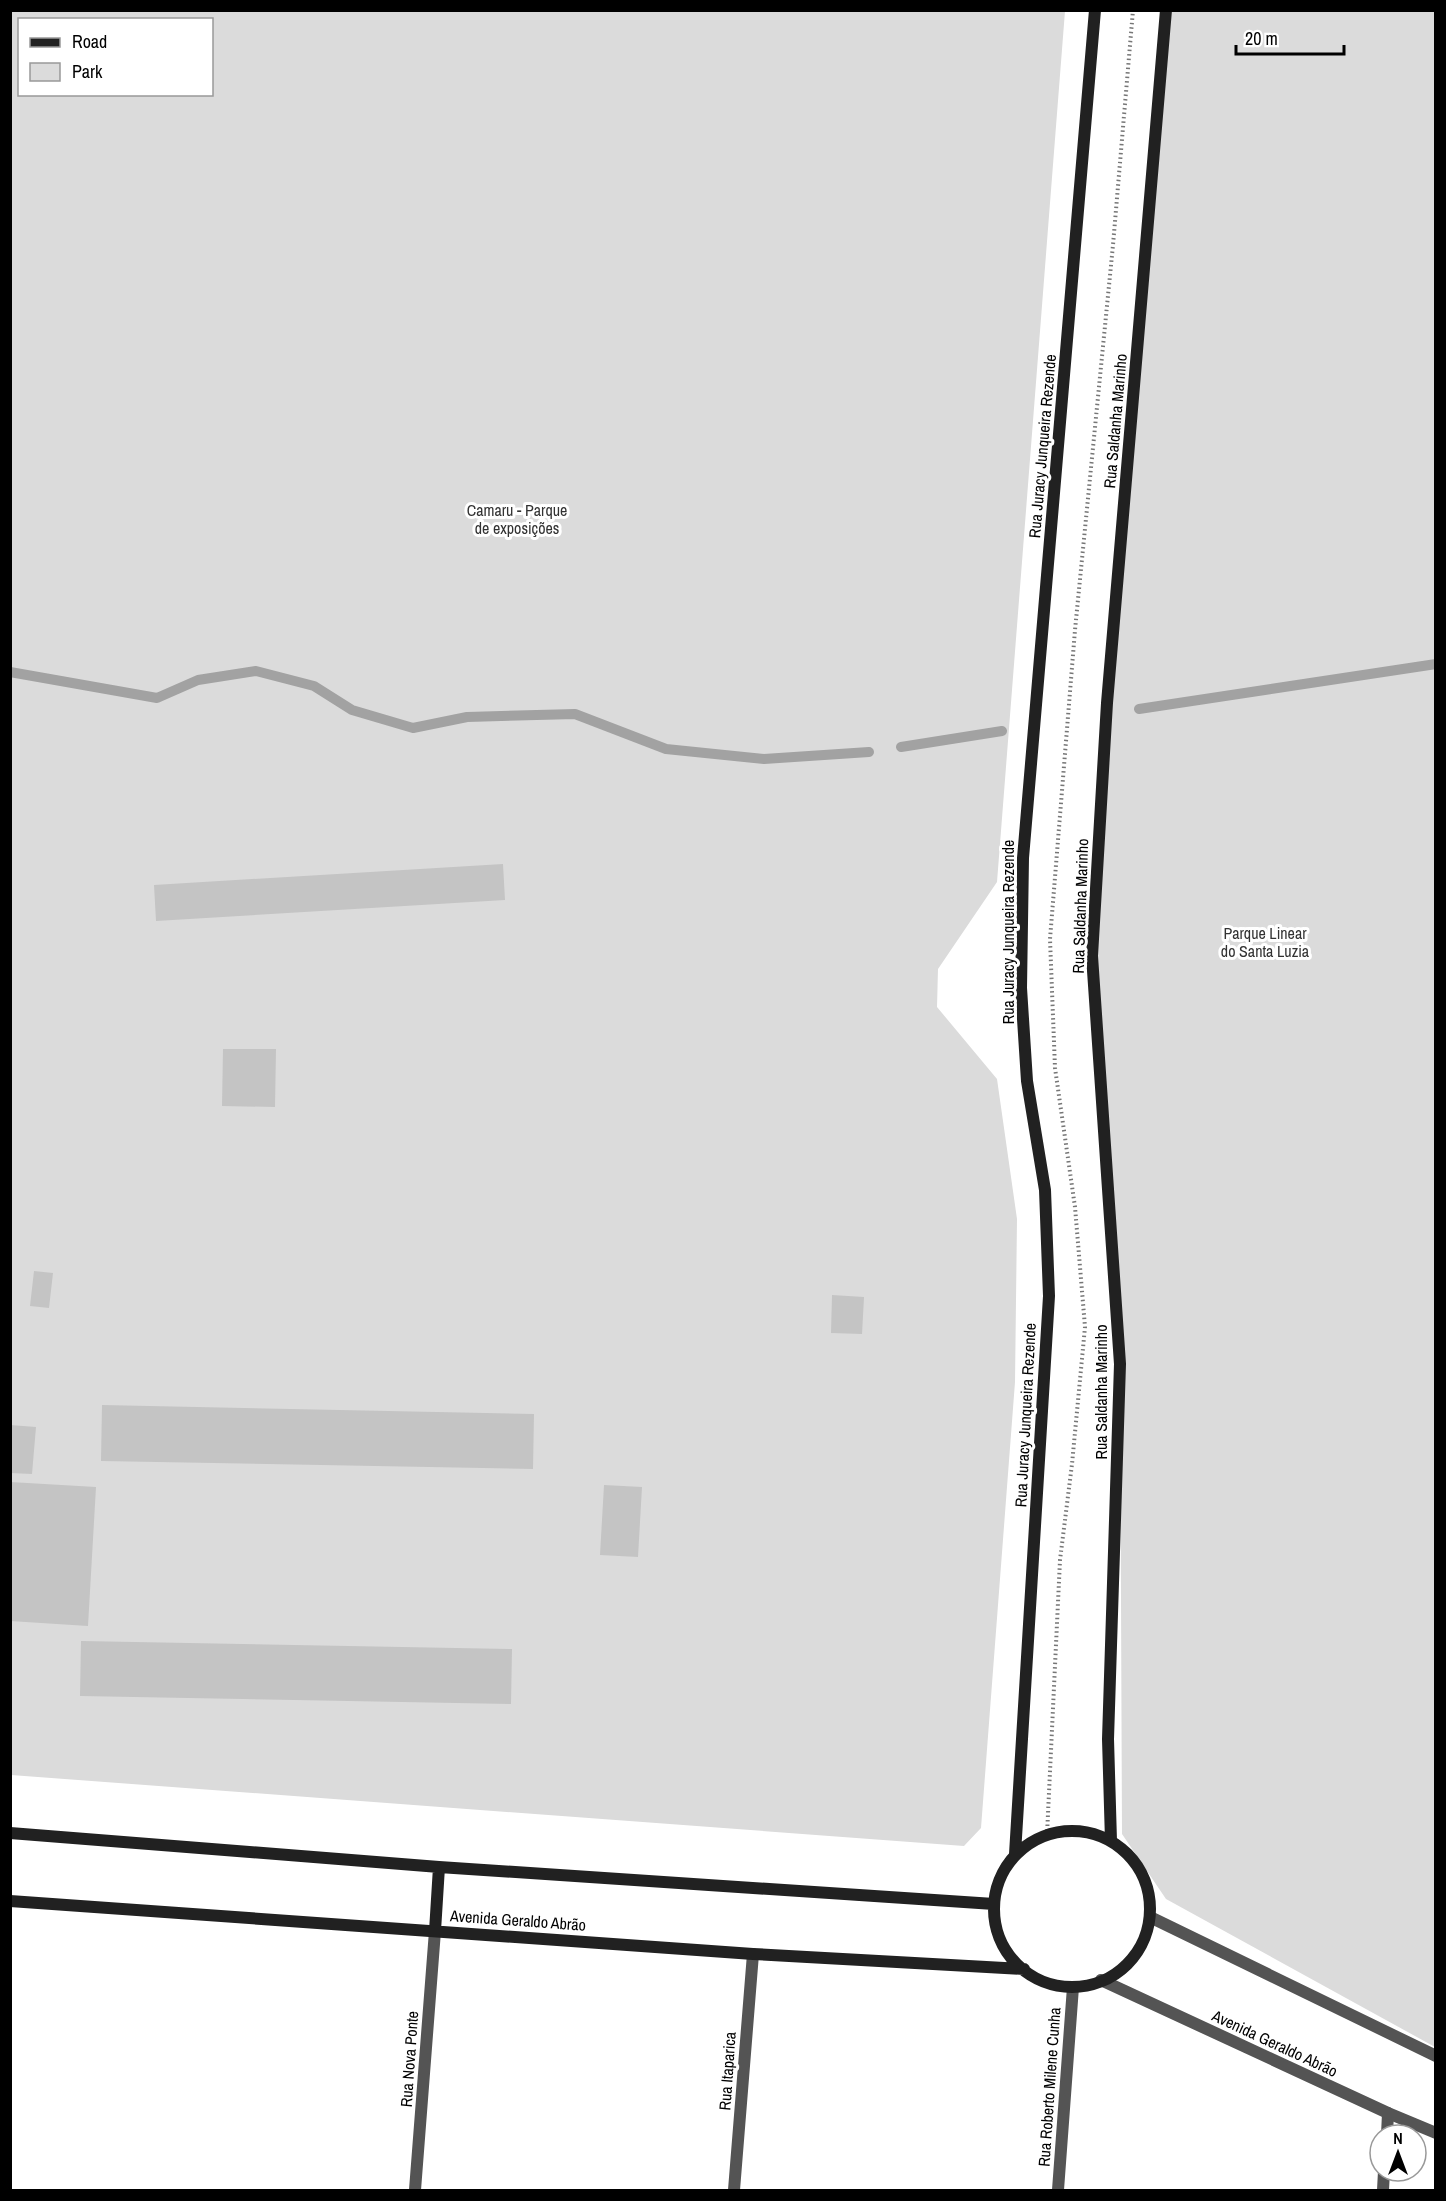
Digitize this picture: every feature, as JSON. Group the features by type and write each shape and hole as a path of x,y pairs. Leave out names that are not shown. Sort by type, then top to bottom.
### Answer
{"main road":[{"name":"Rua Juracy Junqueira Rezende","path":"1015,1854 1049,1296 1045,1190 1027,1081 1021,988 1023,858 1095,10"},
{"name":"Rua Saldanha Marinho","path":"1111,1841 1108,1739 1120,1364 1092,956 1107,704 1166,10"},
{"name":"Avenida Geraldo Abrão","path":"1059,1832 1085,1832 1111,1841 1132,1858 1146,1881 1150,1917 1146,1934 1134,1958 1113,1975 1074,1987 1063,1987 1039,1980 1024,1970 1003,1947 994,1923 994,1904 1001,1875 1015,1854 1035,1839 1059,1832"},
{"path":"10,1833 439,1867 994,1904"},
{"path":"435,1931 439,1867"},
{"name":"Avenida Geraldo Abrão","path":"10,1900 753,1954 1024,1970"}],"street":[{"path":"1150,1917 1436,2056"},
{"name":"Rua Nova Ponte","path":"415,2190 435,1931"},
{"name":"Rua Itaparica","path":"734,2190 753,1954"},
{"name":"Avenida Geraldo Abrão","path":"1101,1980 1436,2133"},
{"name":"Rua Roberto Milene Cunha","path":"1058,2190 1074,1987"},
{"path":"1388,2113 1388,2123"}],"green space":[{"name":"Camaru - Parque de exposições","path":"11,11 1065,11 997,882 938,969 937,1007 997,1079 1017,1219 1015,1382 981,1828 964,1846 11,1775"},
{"name":"Parque Linear do Santa Luzia","path":"1166,11 1435,11 1435,2047 1166,1899 1122,1834 1120,1364 1092,956"}],"building":[{"path":"503,864 505,900 156,921 154,885"},
{"path":"223,1049 276,1049 275,1107 222,1106"},
{"path":"34,1271 53,1273 49,1308 30,1306"},
{"path":"832,1295 864,1297 862,1334 831,1333"},
{"path":"102,1405 534,1414 533,1469 101,1461"},
{"path":"10,1425 36,1427 32,1474 10,1473"},
{"path":"10,1482 96,1487 88,1626 10,1621"},
{"path":"604,1485 642,1487 638,1557 600,1555"},
{"path":"81,1641 512,1649 511,1704 80,1696"}],"waterway":[{"path":"1139,709 1436,664"},
{"path":"10,672 157,698 198,680 256,671 314,686 352,710 413,728 467,717 575,714 666,749 764,759 869,752"},
{"path":"901,747 1002,731"}]}
